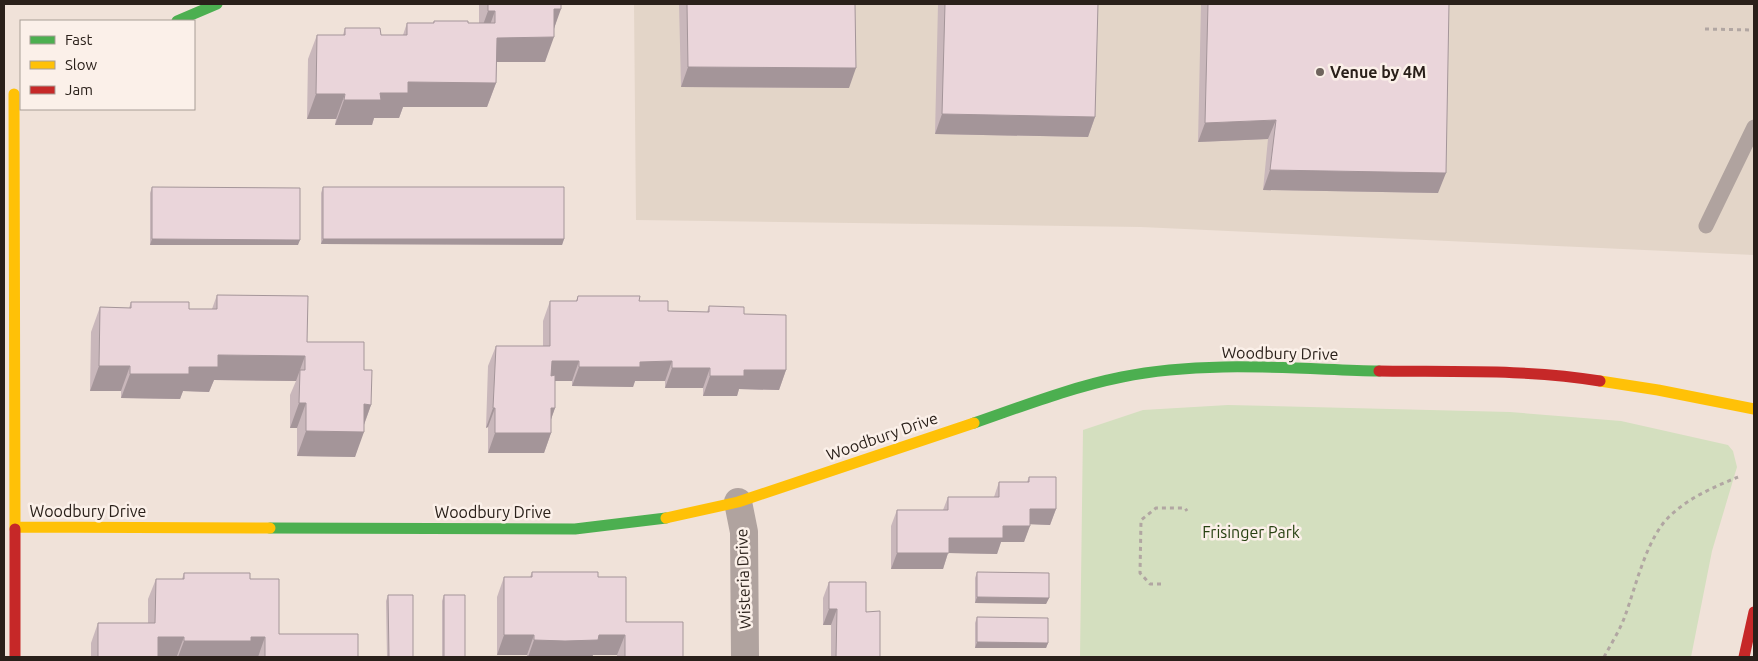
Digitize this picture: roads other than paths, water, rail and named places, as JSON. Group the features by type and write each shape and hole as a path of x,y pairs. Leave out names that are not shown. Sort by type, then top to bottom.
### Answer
{"street":[{"path":"179,20 217,4"},
{"path":"13,94 15,657"},
{"name":"Woodbury Drive","path":"16,527 575,529 662,519 738,502 1071,390 1123,377 1186,369 1247,368 1500,373 1556,376 1658,390 1754,409"},
{"name":"Wisteria Drive","path":"738,502 744,532 745,657"},
{"path":"1744,657 1754,616"}],"lane":[{"path":"1706,226 1754,127"}],"place":[{"name":"Venue by 4M","path":"1320,72"}],"park label":[{"name":"Frisinger Park","path":"1251,532"}]}
